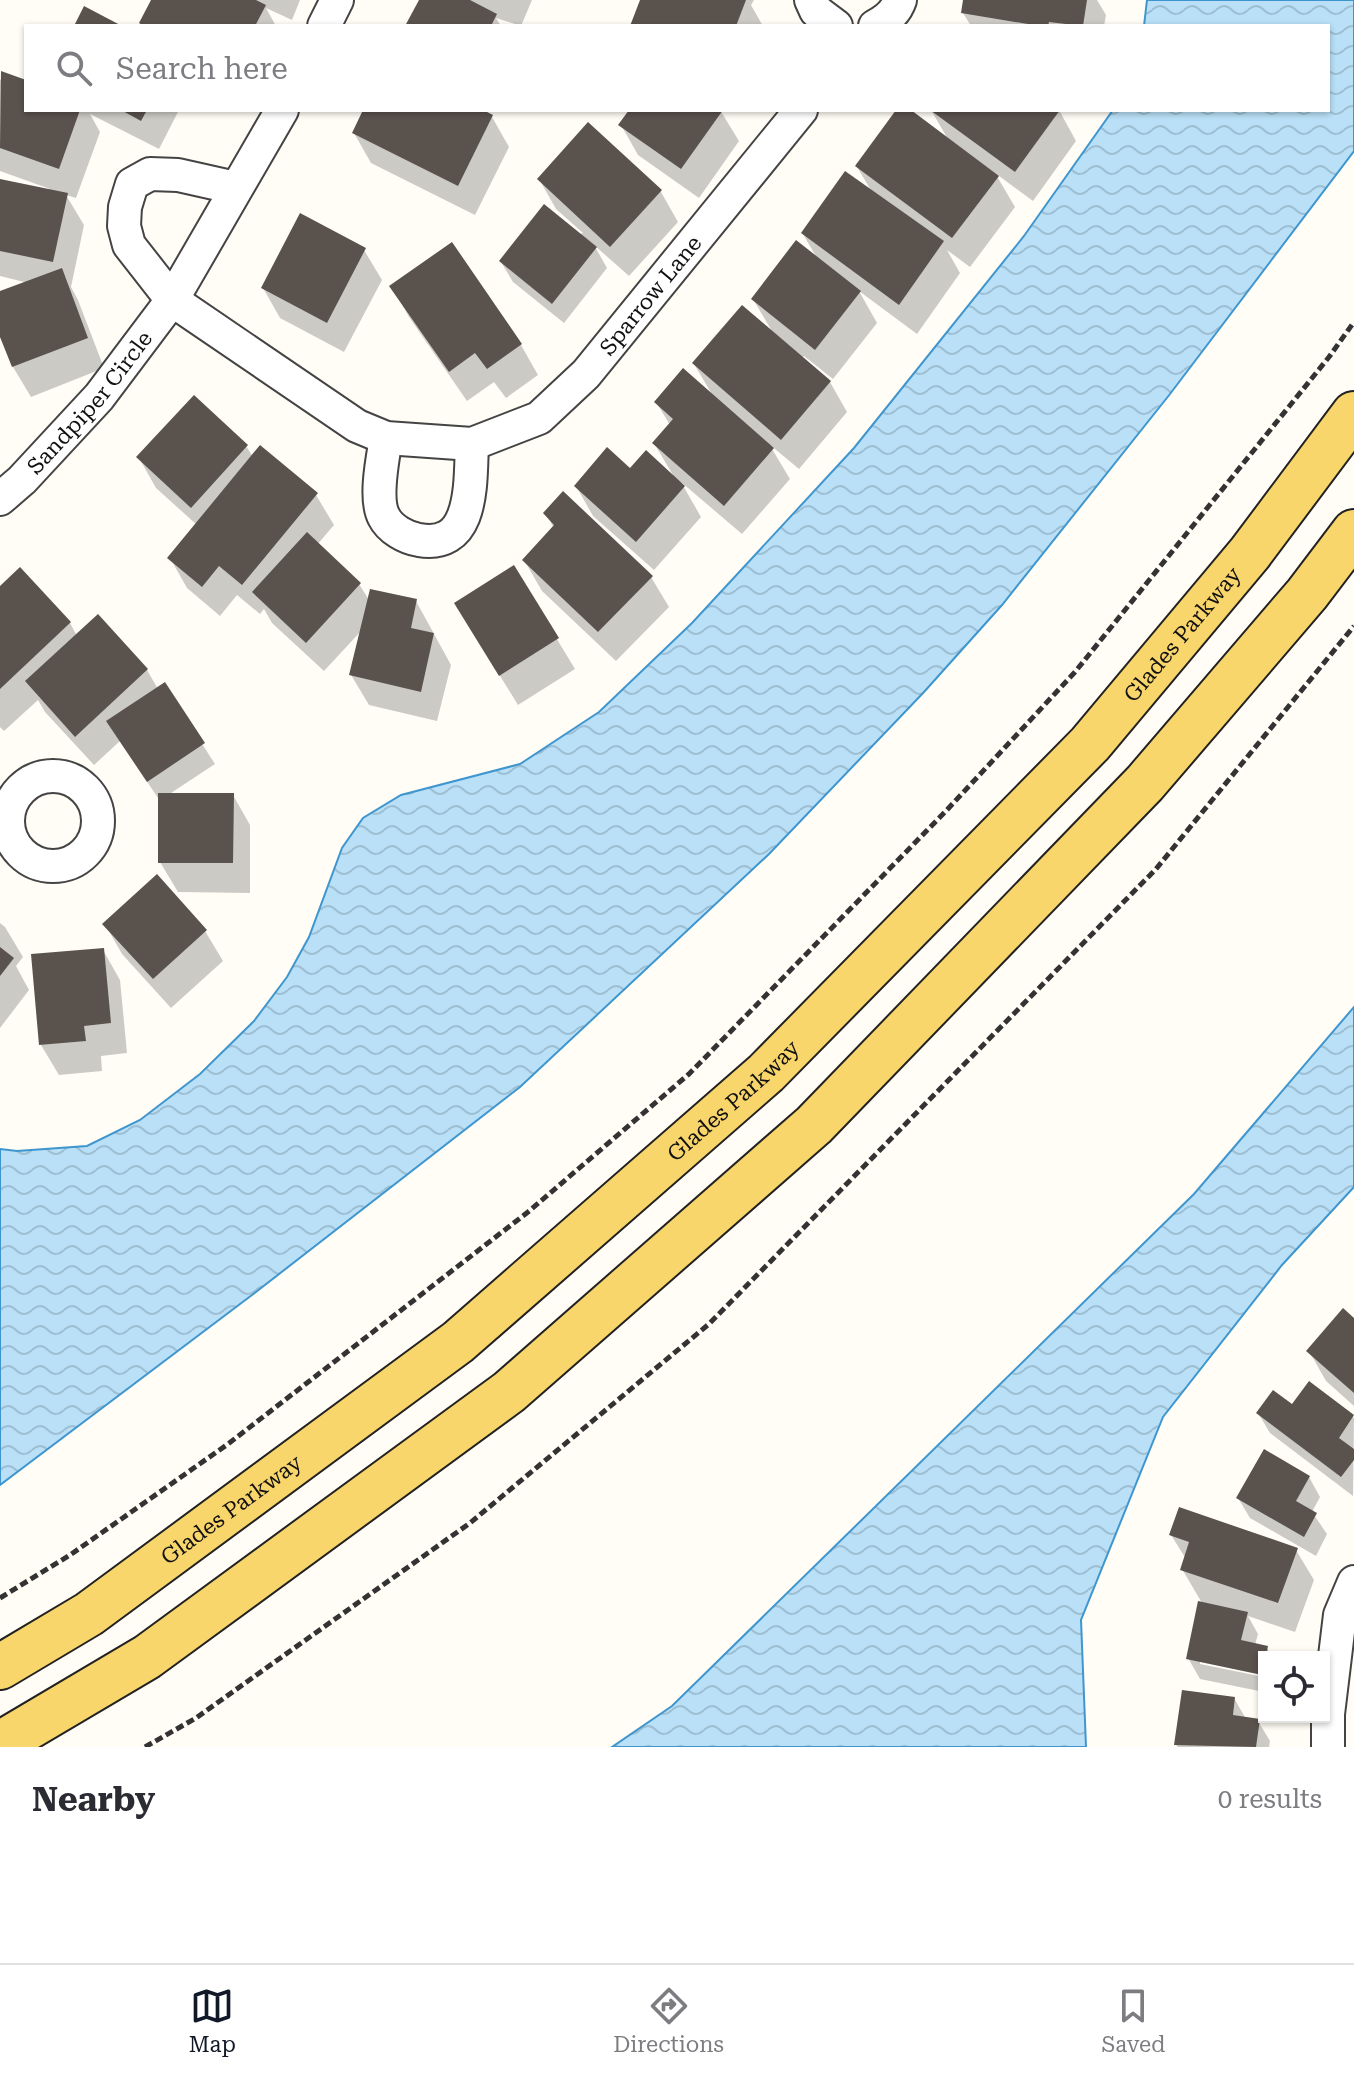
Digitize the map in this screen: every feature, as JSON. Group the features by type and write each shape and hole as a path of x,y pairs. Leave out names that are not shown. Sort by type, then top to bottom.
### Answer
{"main road":[{"name":"Glades Parkway","path":"0,1667 89,1614 458,1342 766,1073 1090,744 1250,553 1354,414"},
{"path":"0,1744 147,1657 509,1392 814,1125 1145,783 1307,594 1354,532"}],"street":[{"path":"325,24 337,0"},
{"path":"811,0 816,11 833,24"},
{"path":"879,24 885,21 900,0"},
{"name":"Sandpiper Circle","path":"0,499 22,480 99,397 172,300 281,112"},
{"name":"Sparrow Lane","path":"172,300 357,426 386,438 472,444 539,418 586,374 799,112"},
{"path":"172,300 129,245 124,226 125,207 132,184 150,174 178,175 236,188"},
{"path":"386,438 379,486 384,517 405,538 432,542 455,531 468,508 472,444"},
{"path":"1328,1747 1328,1714 1340,1615 1354,1582"}],"path":[{"path":"0,1598 70,1555 228,1444 528,1212 689,1074 945,812 1075,672 1354,322"},
{"path":"145,1747 196,1718 470,1523 709,1324 1156,869 1354,626"}],"water":[{"path":"1147,0 1354,0 1354,151 1170,394 1002,605 924,692 769,854 520,1087 0,1485 0,1149 17,1151 87,1146 140,1120 200,1074 254,1021 287,977 309,937 342,848 363,818 401,795 520,764 599,712 692,623 854,448 1024,236 1112,112 1330,112 1330,24 1144,24"},
{"path":"1354,1007 1354,1187 1282,1265 1163,1417 1081,1620 1086,1747 612,1747 672,1706 1194,1194"}],"building":[{"path":"151,0 256,0 266,5 256,24 139,23"},
{"path":"419,0 470,0 497,14 492,24 406,24"},
{"path":"640,0 746,0 737,24 631,24"},
{"path":"963,0 1087,0 1083,24 1028,24 961,13"},
{"path":"84,6 118,24 75,24"},
{"path":"1,71 24,79 24,112 79,112 59,169 0,148"},
{"path":"125,112 146,112 141,121"},
{"path":"362,112 487,112 493,115 458,186 352,133"},
{"path":"628,112 722,112 681,169 618,125"},
{"path":"895,112 914,112 999,176 952,238 855,166"},
{"path":"933,112 1059,112 1015,172"},
{"path":"588,122 662,190 610,247 537,179"},
{"path":"845,171 944,241 899,305 801,233"},
{"path":"0,179 68,193 53,262 0,251"},
{"path":"544,204 597,247 552,304 499,261"},
{"path":"300,213 366,248 327,323 261,288"},
{"path":"796,240 861,291 815,350 751,299"},
{"path":"452,242 522,344 487,369 475,353 449,372 389,286"},
{"path":"62,268 88,338 12,367 0,337 0,291"},
{"path":"742,305 831,381 781,440 692,363"},
{"path":"683,368 774,448 724,506 652,443 673,419 654,402"},
{"path":"194,395 248,445 191,508 136,457"},
{"path":"260,445 318,493 242,585 219,566 202,587 167,558"},
{"path":"607,447 630,468 646,450 685,486 636,542 574,486"},
{"path":"563,491 653,576 598,632 522,560 554,525 543,513"},
{"path":"307,532 361,583 306,643 252,592"},
{"path":"514,565 559,638 499,676 454,603"},
{"path":"20,567 71,622 0,689 0,586"},
{"path":"370,589 417,599 411,628 434,633 421,692 349,675"},
{"path":"98,614 148,669 75,737 25,681"},
{"path":"165,682 205,743 147,782 106,721"},
{"path":"158,793 234,793 233,863 158,863"},
{"path":"157,874 207,930 153,979 102,924"},
{"path":"0,947 14,958 0,976"},
{"path":"104,948 111,1023 84,1026 86,1041 39,1045 31,954"},
{"path":"1343,1308 1354,1318 1354,1393 1306,1351"},
{"path":"1309,1381 1354,1415 1339,1438 1354,1449 1354,1460 1341,1477 1256,1413 1273,1390 1292,1404"},
{"path":"1264,1449 1310,1476 1296,1501 1317,1513 1304,1537 1236,1498"},
{"path":"1179,1507 1298,1548 1278,1603 1180,1570 1189,1542 1169,1535"},
{"path":"1198,1601 1248,1612 1241,1640 1268,1646 1267,1651 1258,1651 1258,1674 1186,1659"},
{"path":"1182,1690 1235,1697 1233,1715 1258,1719 1259,1723 1256,1747 1174,1745"}]}
